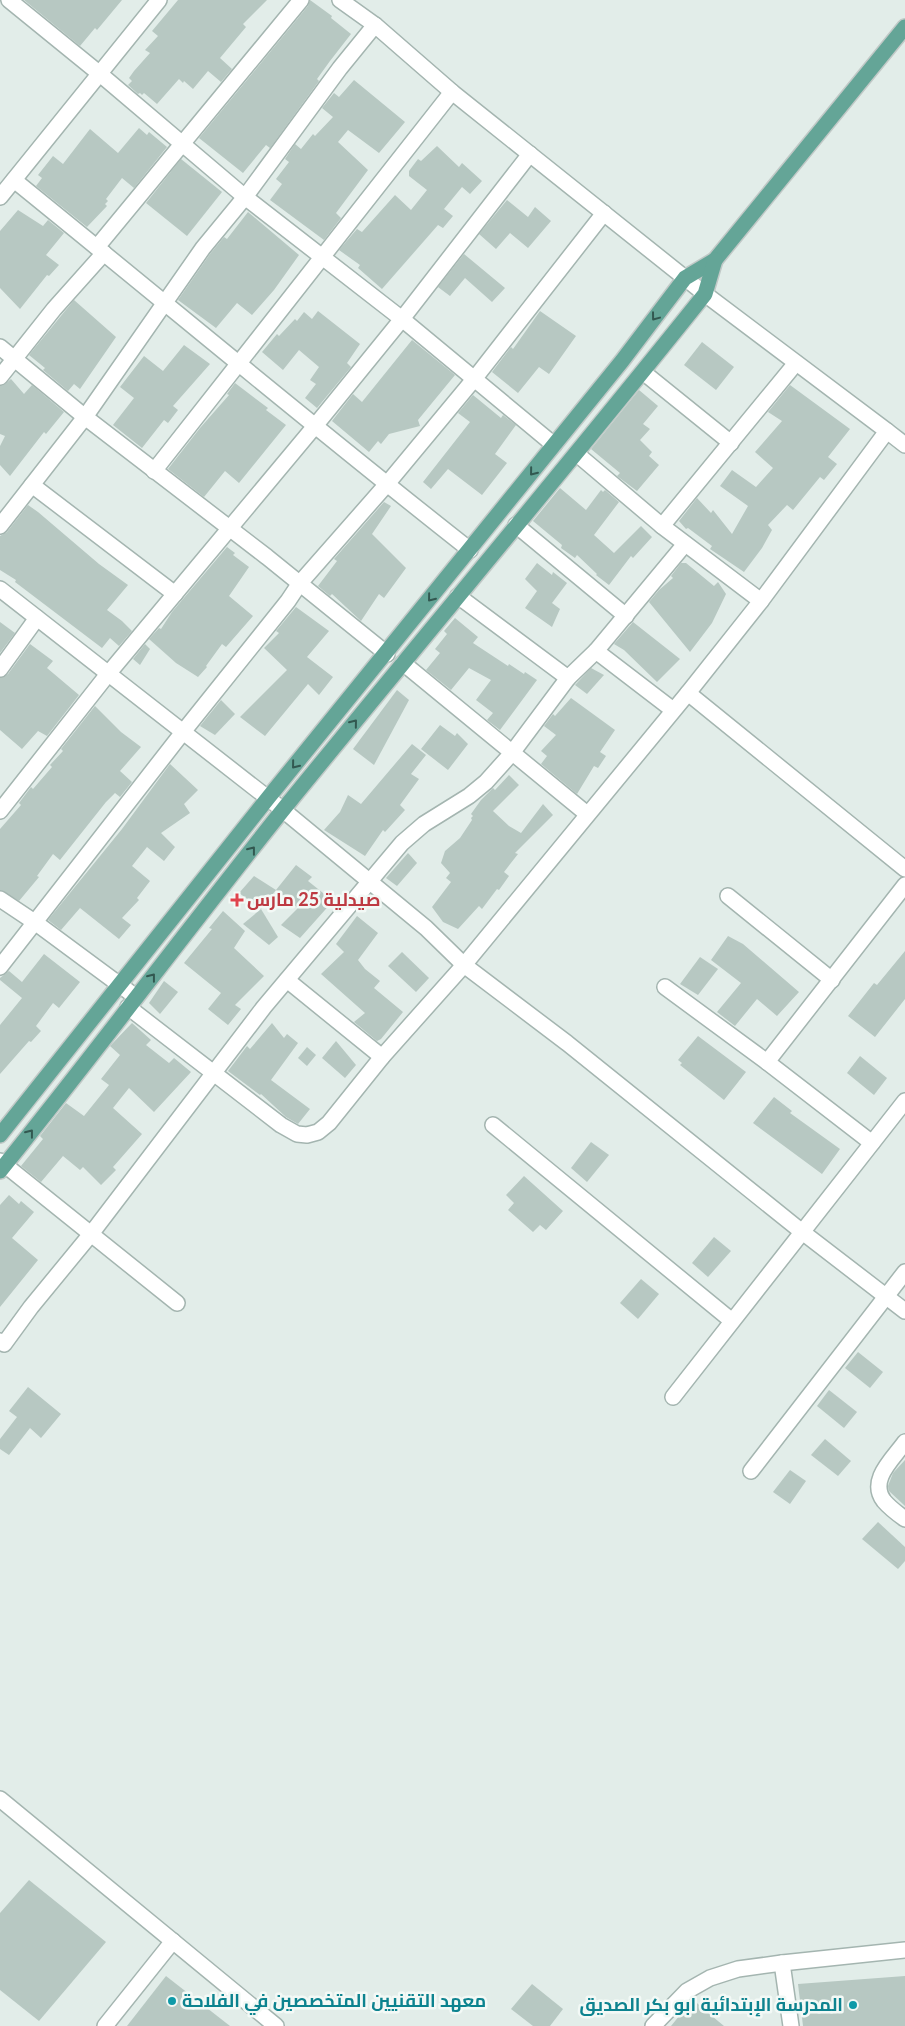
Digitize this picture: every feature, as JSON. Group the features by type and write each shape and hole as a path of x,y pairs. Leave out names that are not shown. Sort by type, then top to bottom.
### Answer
{"main road":[{"path":"0,1135 268,798 387,654 622,361 685,278 714,260 905,27"},
{"path":"2,1166 283,810 643,372 704,294 714,260"}],"street":[{"path":"9,0 100,74 245,197 475,378 554,445"},
{"path":"0,197 158,0"},
{"path":"0,377 182,144 301,0"},
{"path":"340,0 375,25 452,92 704,294 905,445"},
{"path":"0,526 85,417 203,248 245,197 340,68 375,25"},
{"path":"154,471 452,92"},
{"path":"0,811 108,674 402,320 530,154"},
{"path":"14,180 470,550"},
{"path":"0,967 183,732 288,601 300,583 387,484 475,378 604,214"},
{"path":"0,347 85,417 230,528 387,654"},
{"path":"662,526 796,364"},
{"path":"643,372 731,443"},
{"path":"0,899 36,923 119,985 132,1002 214,1073 281,1125 297,1134 307,1135 318,1132 329,1123 382,1057 464,965 688,692 761,600 887,430"},
{"path":"577,454 662,526 761,600"},
{"path":"32,485 174,594"},
{"path":"516,525 626,616"},
{"path":"0,1341 4,1344 31,1307 91,1234 264,1007 402,843 424,824 469,796 486,782 512,753 568,678 596,651 685,544"},
{"path":"0,589 283,810 426,928 464,965 567,1043 801,1231 905,1311"},
{"path":"458,596 568,678"},
{"path":"0,669 38,618"},
{"path":"596,651 673,710"},
{"path":"403,663 587,814"},
{"path":"688,692 905,869"},
{"path":"767,1062 905,885"},
{"path":"728,896 832,980"},
{"path":"287,980 382,1057"},
{"path":"665,987 872,1143"},
{"path":"673,1397 801,1231 905,1101"},
{"path":"493,1125 732,1321"},
{"path":"2,1166 177,1303"},
{"path":"751,1471 905,1272"},
{"path":"905,1442 882,1473 878,1483 885,1501 905,1519"},
{"path":"0,1799 276,2026"},
{"path":"105,2026 172,1941"},
{"path":"652,2026 687,1992 710,1978 738,1970 782,1963 905,1950"},
{"path":"782,1963 791,2026"}],"building":[{"path":"24,0 122,0 97,30 95,28 80,46"},
{"path":"178,0 267,0 243,24 246,27 220,58 232,69 221,82 208,71 193,89 179,79 157,104 144,93 142,95 138,94 128,85 132,81 129,78 150,53 145,50 158,36 152,31"},
{"path":"310,0 332,16 331,18 351,34 317,79 319,81 270,148 266,145 243,173 199,138 308,6"},
{"path":"354,80 405,122 379,153 348,130 338,142 368,170 336,213 341,218 324,240 270,200 282,184 276,179 289,162 285,159 295,144 301,149 313,134 315,136 333,117 322,108 334,93 339,97"},
{"path":"139,128 147,135 149,132 167,147 134,188 122,178 106,199 108,201 105,204 107,206 87,227 36,186 42,178 38,175 53,156 63,164 90,129 118,153"},
{"path":"437,146 459,167 462,163 482,181 470,194 462,187 444,209 453,216 443,228 438,225 382,289 358,268 360,265 339,250 357,229 362,232 395,195 411,210 427,190 409,176 409,171 418,159 421,161"},
{"path":"181,159 222,192 187,236 146,203"},
{"path":"507,200 528,217 535,207 551,221 528,248 510,233 496,249 479,234"},
{"path":"18,210 43,226 48,220 64,233 46,255 59,265 49,276 47,275 20,309 0,288 0,231"},
{"path":"248,212 299,255 274,290 252,315 237,303 216,328 178,300 210,254 224,237 227,239"},
{"path":"464,254 505,288 492,302 465,278 450,296 438,287"},
{"path":"74,300 116,337 80,389 74,384 68,391 43,370 45,368 29,355"},
{"path":"318,311 360,344 347,363 351,367 317,408 305,398 316,384 310,380 319,367 299,350 283,370 262,352 277,334 279,336 295,319 297,321 304,312 312,319"},
{"path":"540,311 576,336 549,374 539,367 518,393 492,372 511,347 513,349"},
{"path":"412,340 455,375 418,420 420,426 389,434 381,444 378,441 369,452 332,421 353,394 362,402"},
{"path":"702,342 734,367 716,390 684,365"},
{"path":"184,345 210,364 173,406 178,410 168,423 164,420 142,448 113,425 134,398 120,387 144,356 163,371"},
{"path":"11,379 24,394 32,385 64,412 46,434 44,432 10,476 0,465 0,446 5,436 0,434 0,386"},
{"path":"235,383 268,408 266,410 286,425 239,483 225,471 204,497 168,469 229,395 227,394"},
{"path":"790,385 850,429 828,457 837,464 824,480 820,477 793,510 787,505 768,525 772,530 762,548 744,572 710,549 712,546 688,528 686,529 679,521 697,498 711,513 713,510 732,534 748,506 720,486 732,470 756,487 773,468 755,452 782,421 768,412"},
{"path":"639,390 658,406 643,424 650,429 640,440 652,452 649,456 659,465 637,491 617,476 620,473 591,449"},
{"path":"473,395 501,418 503,415 516,425 495,454 507,463 482,495 448,469 431,489 423,482 470,422 458,413"},
{"path":"560,488 586,510 601,490 603,492 605,490 619,502 594,535 614,553 641,526 652,537 633,558 631,556 609,585 596,575 577,555 575,558 561,548 562,545 533,521"},
{"path":"384,502 391,506 372,534 406,568 384,598 379,594 361,621 332,594 330,596 318,586 337,561 334,559"},
{"path":"28,505 99,564 128,585 107,610 132,631 119,646 110,638 102,648 15,582 16,580 0,570 0,536 7,532"},
{"path":"227,547 235,553 233,555 249,567 229,596 253,616 226,647 222,644 198,677 176,663 149,639 159,628 161,629 172,612"},
{"path":"537,563 552,575 553,572 567,583 552,603 560,609 552,627 525,608 537,591 525,579"},
{"path":"681,563 686,563 714,586 718,582 726,594 712,623 690,652 649,602 673,578 671,576"},
{"path":"296,607 329,631 307,657 333,677 319,695 308,684 265,736 240,717 287,670 264,648 279,633 276,631"},
{"path":"455,618 478,637 473,643 508,666 509,664 537,680 500,730 487,720 493,713 476,700 491,680 469,668 451,690 426,670 440,653 435,649 447,634 444,631"},
{"path":"0,622 15,633 0,653"},
{"path":"633,622 680,659 657,682 624,650 614,644"},
{"path":"30,644 53,661 47,668 79,695 47,736 38,731 22,749 0,730 0,678 8,674"},
{"path":"145,644 150,649 140,665 133,659"},
{"path":"591,668 604,675 587,694 575,685"},
{"path":"397,690 409,700 374,765 353,749"},
{"path":"571,698 615,730 600,752 606,756 598,768 594,766 577,794 541,764 547,756 541,751 556,735 544,726 553,714 555,716"},
{"path":"221,700 235,714 215,735 200,726"},
{"path":"95,706 121,732 141,747 120,771 132,782 120,797 115,793 106,802 60,860 53,854 37,876 39,877 19,901 0,890 0,829 21,805 19,803 31,787 33,789 52,767 50,765 63,751 61,749"},
{"path":"440,725 455,736 457,733 468,744 448,770 421,749"},
{"path":"412,744 426,755 411,774 419,779 400,805 405,810 385,832 383,830 365,856 324,830 340,812 348,795 361,804"},
{"path":"170,764 198,790 184,804 190,813 161,833 175,847 164,861 147,847 132,866 150,881 137,898 139,900 122,918 131,925 119,939 80,908 61,930 48,920 122,829"},
{"path":"509,775 519,785 493,811 509,826 521,833 543,804 553,815 515,853 518,854 504,872 509,876 499,890 497,889 482,909 479,906 458,929 443,922 432,907 451,882 446,878 450,873 441,863 445,851 460,838 472,820 473,816 471,814 481,800 493,788 495,790"},
{"path":"408,853 417,863 397,886 386,878"},
{"path":"296,865 312,877 308,881 333,901 300,938 281,925 298,908 276,890"},
{"path":"254,876 276,890 261,909 239,893"},
{"path":"261,909 278,937 269,945 243,924"},
{"path":"223,911 245,931 234,948 264,976 235,1005 241,1009 228,1025 208,1009 221,993 184,963 212,929 209,928"},
{"path":"357,916 378,933 358,960 365,969 380,981 374,988 403,1012 381,1039 377,1041 354,1022 365,1013 321,974 344,952 336,944"},
{"path":"728,936 743,944 799,992 777,1016 757,999 735,1026 717,1012 741,983 711,960"},
{"path":"905,951 905,999 875,1037 848,1016 874,983 877,985"},
{"path":"402,952 429,978 416,992 388,966"},
{"path":"44,954 80,982 59,1008 53,1003 36,1026 41,1031 31,1042 29,1041 0,1074 0,1025 22,998 0,978 9,971 22,982"},
{"path":"700,957 718,969 698,995 680,984"},
{"path":"164,981 178,992 160,1014 149,1003"},
{"path":"132,1023 151,1040 146,1045 169,1063 174,1058 191,1072 154,1112 129,1088 113,1108 142,1134 113,1167 116,1170 101,1185 83,1167 80,1170 63,1156 41,1182 21,1166 43,1139 40,1136 66,1103 84,1116 109,1085 101,1079 120,1055 110,1046"},
{"path":"272,1023 284,1038 287,1034 298,1043 271,1080 310,1109 298,1124 286,1117 261,1094 228,1071 247,1046 250,1049"},
{"path":"698,1036 746,1072 724,1100 680,1065 682,1063 678,1060"},
{"path":"336,1041 356,1065 345,1078 322,1058"},
{"path":"307,1047 316,1055 307,1066 298,1058"},
{"path":"860,1056 887,1078 874,1095 847,1073"},
{"path":"774,1097 792,1111 790,1113 840,1149 822,1174 753,1123"},
{"path":"591,1142 609,1155 587,1182 571,1168"},
{"path":"524,1176 563,1211 546,1230 540,1225 533,1232 508,1210 514,1203 506,1195"},
{"path":"9,1195 19,1204 21,1201 34,1212 12,1238 38,1260 0,1307 0,1205"},
{"path":"714,1237 731,1251 708,1277 692,1263"},
{"path":"641,1279 659,1294 638,1319 620,1303"},
{"path":"858,1352 883,1372 870,1388 845,1368"},
{"path":"28,1387 61,1414 41,1438 30,1428 9,1455 0,1449 0,1439 17,1417 9,1411"},
{"path":"829,1390 857,1412 844,1428 817,1406"},
{"path":"825,1439 851,1461 838,1476 811,1455"},
{"path":"905,1460 905,1506 889,1491 888,1486 893,1473"},
{"path":"790,1470 806,1481 790,1504 773,1492"},
{"path":"878,1522 905,1547 905,1561 898,1569 862,1539"},
{"path":"29,1880 106,1942 39,2021 0,1990 0,1913"},
{"name":"معهد التقنيين المتخصصين في الفلاحة","path":"166,1976 230,2026 127,2026"},
{"name":"المدرسة الإبتدائية ابو بكر الصديق","path":"905,1976 905,2026 803,2026 798,1984"},
{"path":"532,1984 563,2009 550,2026 533,2026 511,2009"},
{"path":"693,1999 701,2007 724,2026 671,2026"}],"place":[{"name":"صيدلية 25 مارس","path":"237,900"},
{"name":"معهد التقنيين المتخصصين في الفلاحة","path":"172,2001"},
{"name":"المدرسة الإبتدائية ابو بكر الصديق","path":"853,2005"}]}
